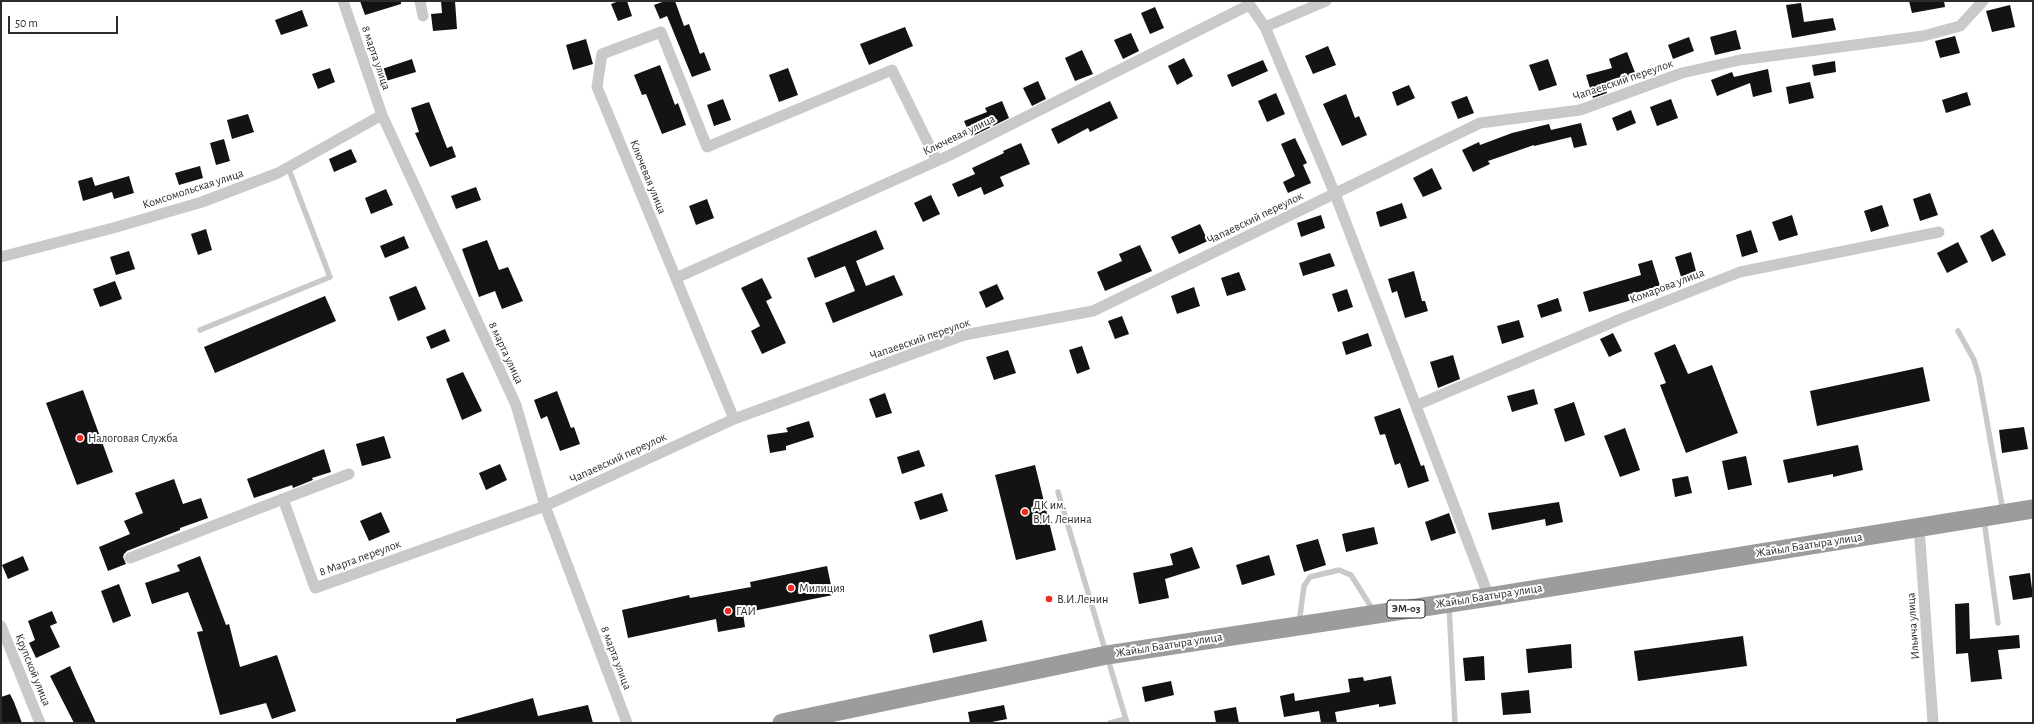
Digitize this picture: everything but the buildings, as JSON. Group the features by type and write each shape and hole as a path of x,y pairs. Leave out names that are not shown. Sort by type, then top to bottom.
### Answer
{"highway":[{"name":"Жайыл Баатыра улица","path":"782,723 1107,654 1489,597 2033,509"}],"street":[{"name":"8 марта улица","path":"343,1 382,115 516,405 546,506 627,723"},
{"path":"420,1 423,16"},
{"path":"1265,27 1326,1"},
{"name":"Чапаевский переулок","path":"546,506 734,419 964,335 1093,311 1480,123 1580,110 1682,73 1740,60 1923,36 1960,26 1983,1"},
{"path":"1248,3 1265,27 1335,194 1417,405 1489,597"},
{"name":"Ключевая улица","path":"676,278 937,161 1248,3"},
{"name":"Ключевая улица","path":"734,419 597,87 602,54 661,32 707,147 892,70 937,161"},
{"name":"Комсомольская улица","path":"1,257 113,228 202,202 278,173 382,115"},
{"name":"Комарова улица","path":"1417,405 1623,318 1740,272 1939,232"},
{"path":"130,558 350,474"},
{"name":"8 Марта переулок","path":"283,499 315,588 546,506"},
{"name":"Ильича улица","path":"1919,527 1933,723"},
{"name":"Крупской улица","path":"1,626 40,723"}],"lane":[{"path":"200,330 330,277 288,168"},
{"path":"1958,331 1974,360 1979,377 2004,513"},
{"path":"1058,492 1127,721 1110,723"},
{"path":"1983,517 1998,623"},
{"path":"1299,626 1304,586 1310,577 1339,570 1351,575 1375,614"},
{"path":"1449,603 1456,723"}],"place":[{"name":"Налоговая Служба","path":"80,438"},
{"name":"ДК им. В.И. Ленина","path":"1025,512"},
{"name":"Милиция","path":"791,588"},
{"name":"В.И.Ленин","path":"1049,599"},
{"name":"ГАИ","path":"728,611"}]}
